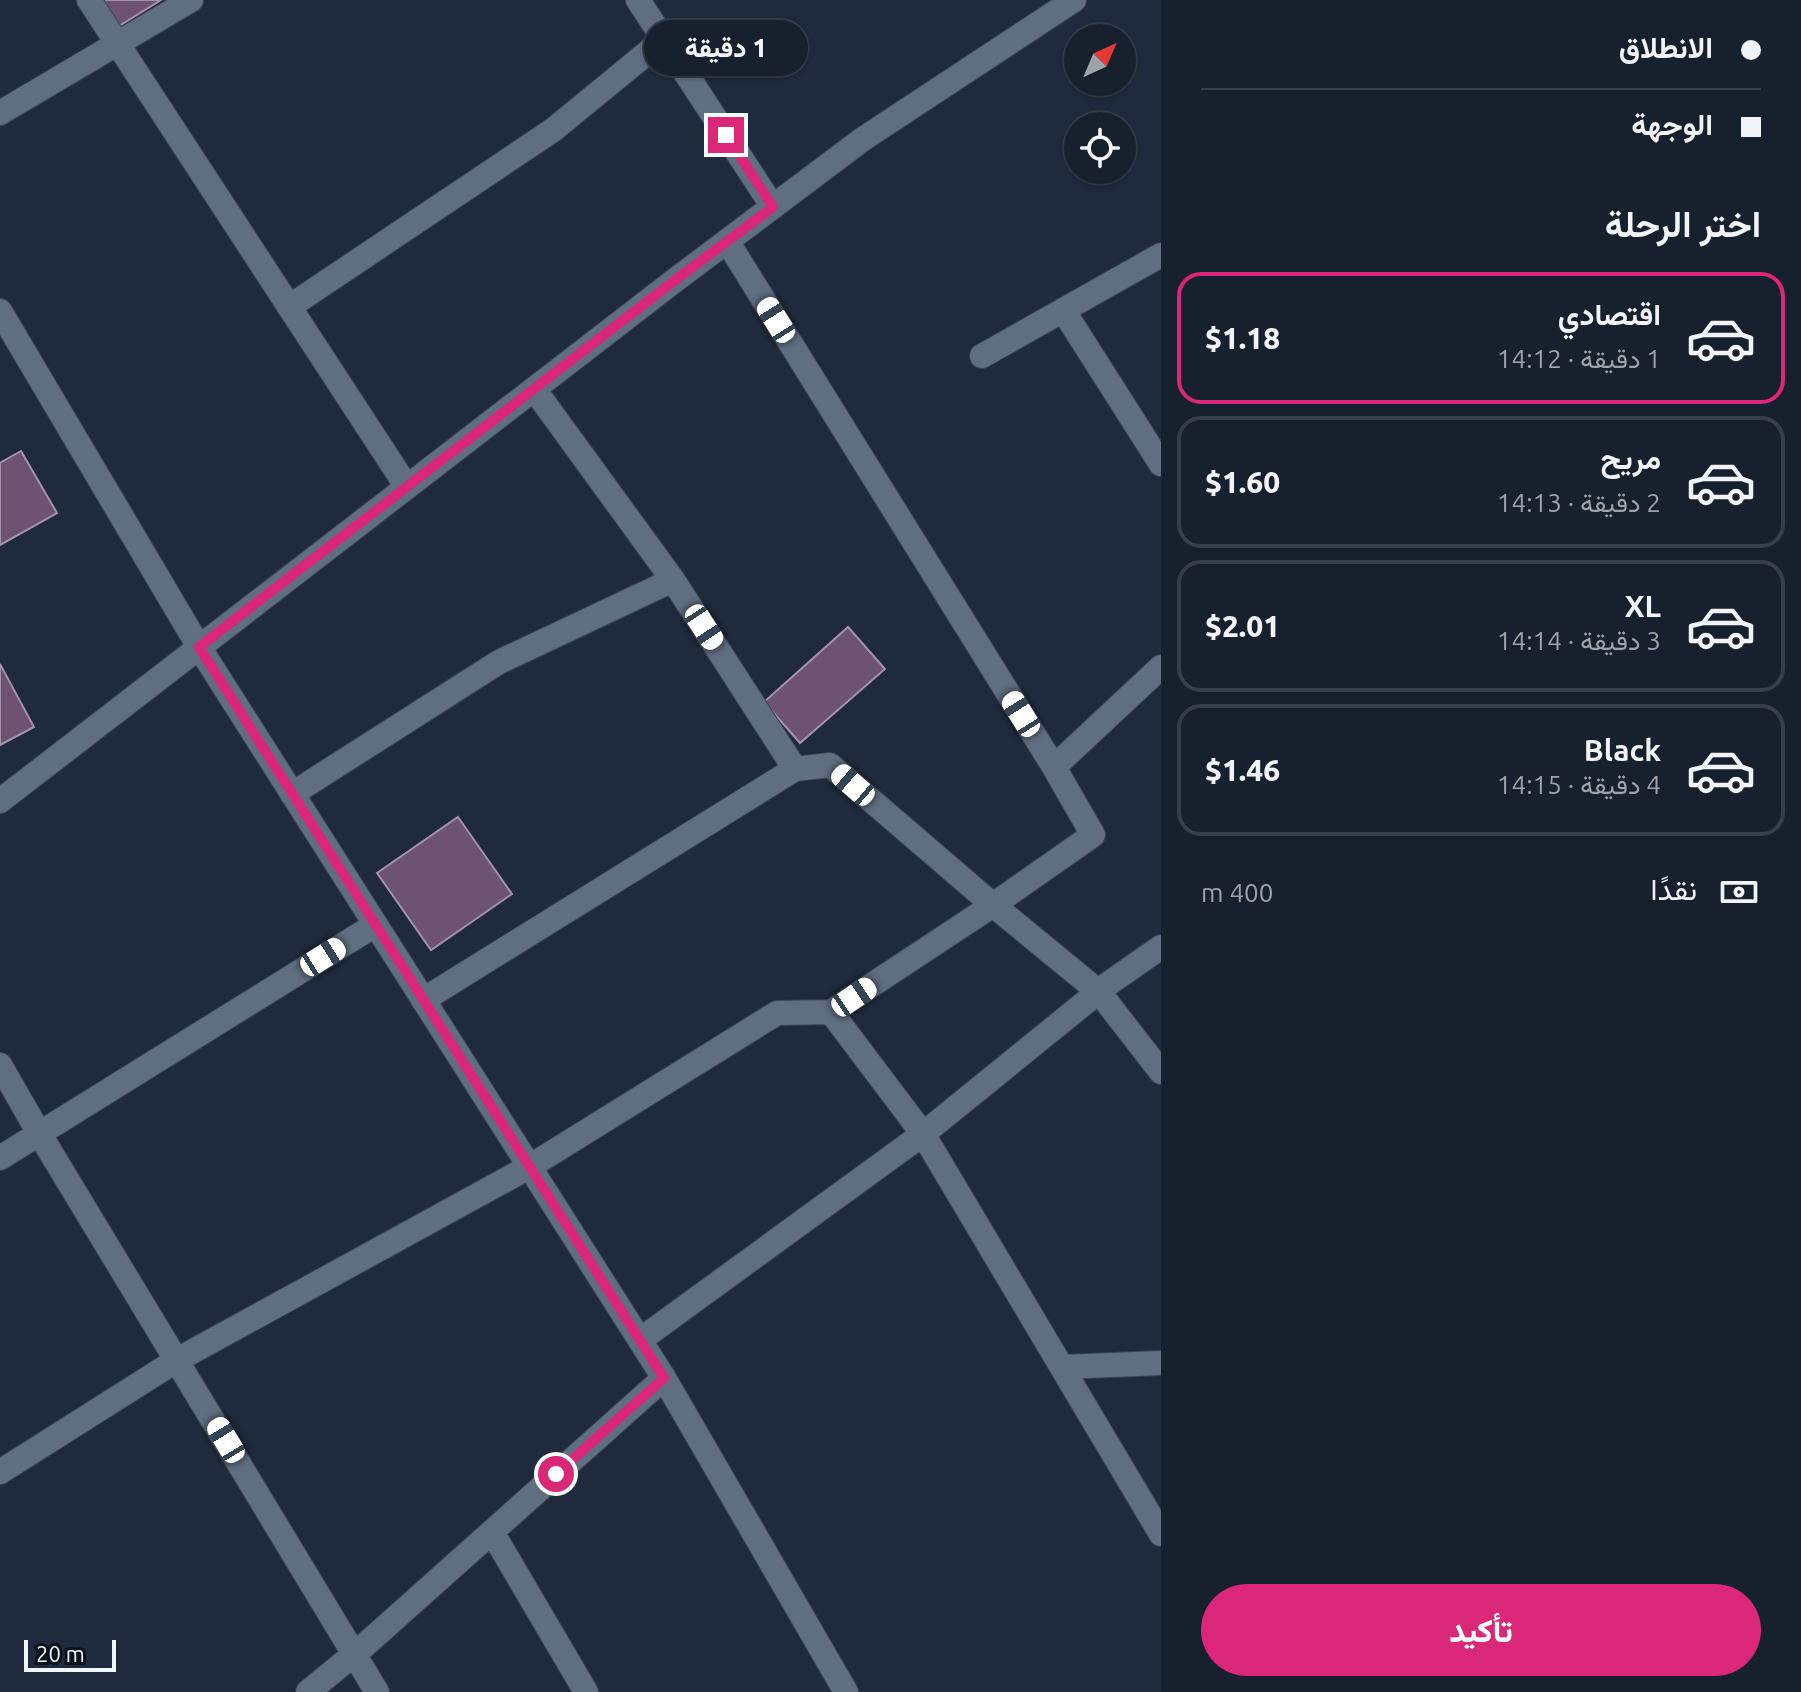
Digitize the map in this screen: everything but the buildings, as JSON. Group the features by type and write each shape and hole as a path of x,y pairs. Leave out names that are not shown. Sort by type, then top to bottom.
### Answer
{"street":[{"path":"89,0 407,487"},
{"path":"0,113 191,0"},
{"path":"0,801 863,139 1074,0"},
{"path":"642,1 773,207"},
{"path":"289,307 553,130 664,39"},
{"path":"0,1472 177,1360 529,1167 777,1013 831,1012 1093,835 1054,767 727,241"},
{"path":"982,356 1161,255"},
{"path":"1063,310 1161,464"},
{"path":"0,311 199,647 664,1378 846,1692"},
{"path":"534,389 673,580 795,769"},
{"path":"292,794 499,662 673,580"},
{"path":"1054,767 1161,667"},
{"path":"423,1000 795,769 830,765 1099,992 1161,1072"},
{"path":"0,1158 375,925"},
{"path":"640,1340 923,1134 1099,992 1161,947"},
{"path":"831,1012 923,1134 1161,1534"},
{"path":"0,1065 377,1692"},
{"path":"1062,1367 1161,1363"},
{"path":"308,1692 664,1378"},
{"path":"492,1532 586,1692"}],"route":[{"path":"556,1474 664,1378 199,647 773,207 726,135"}]}
